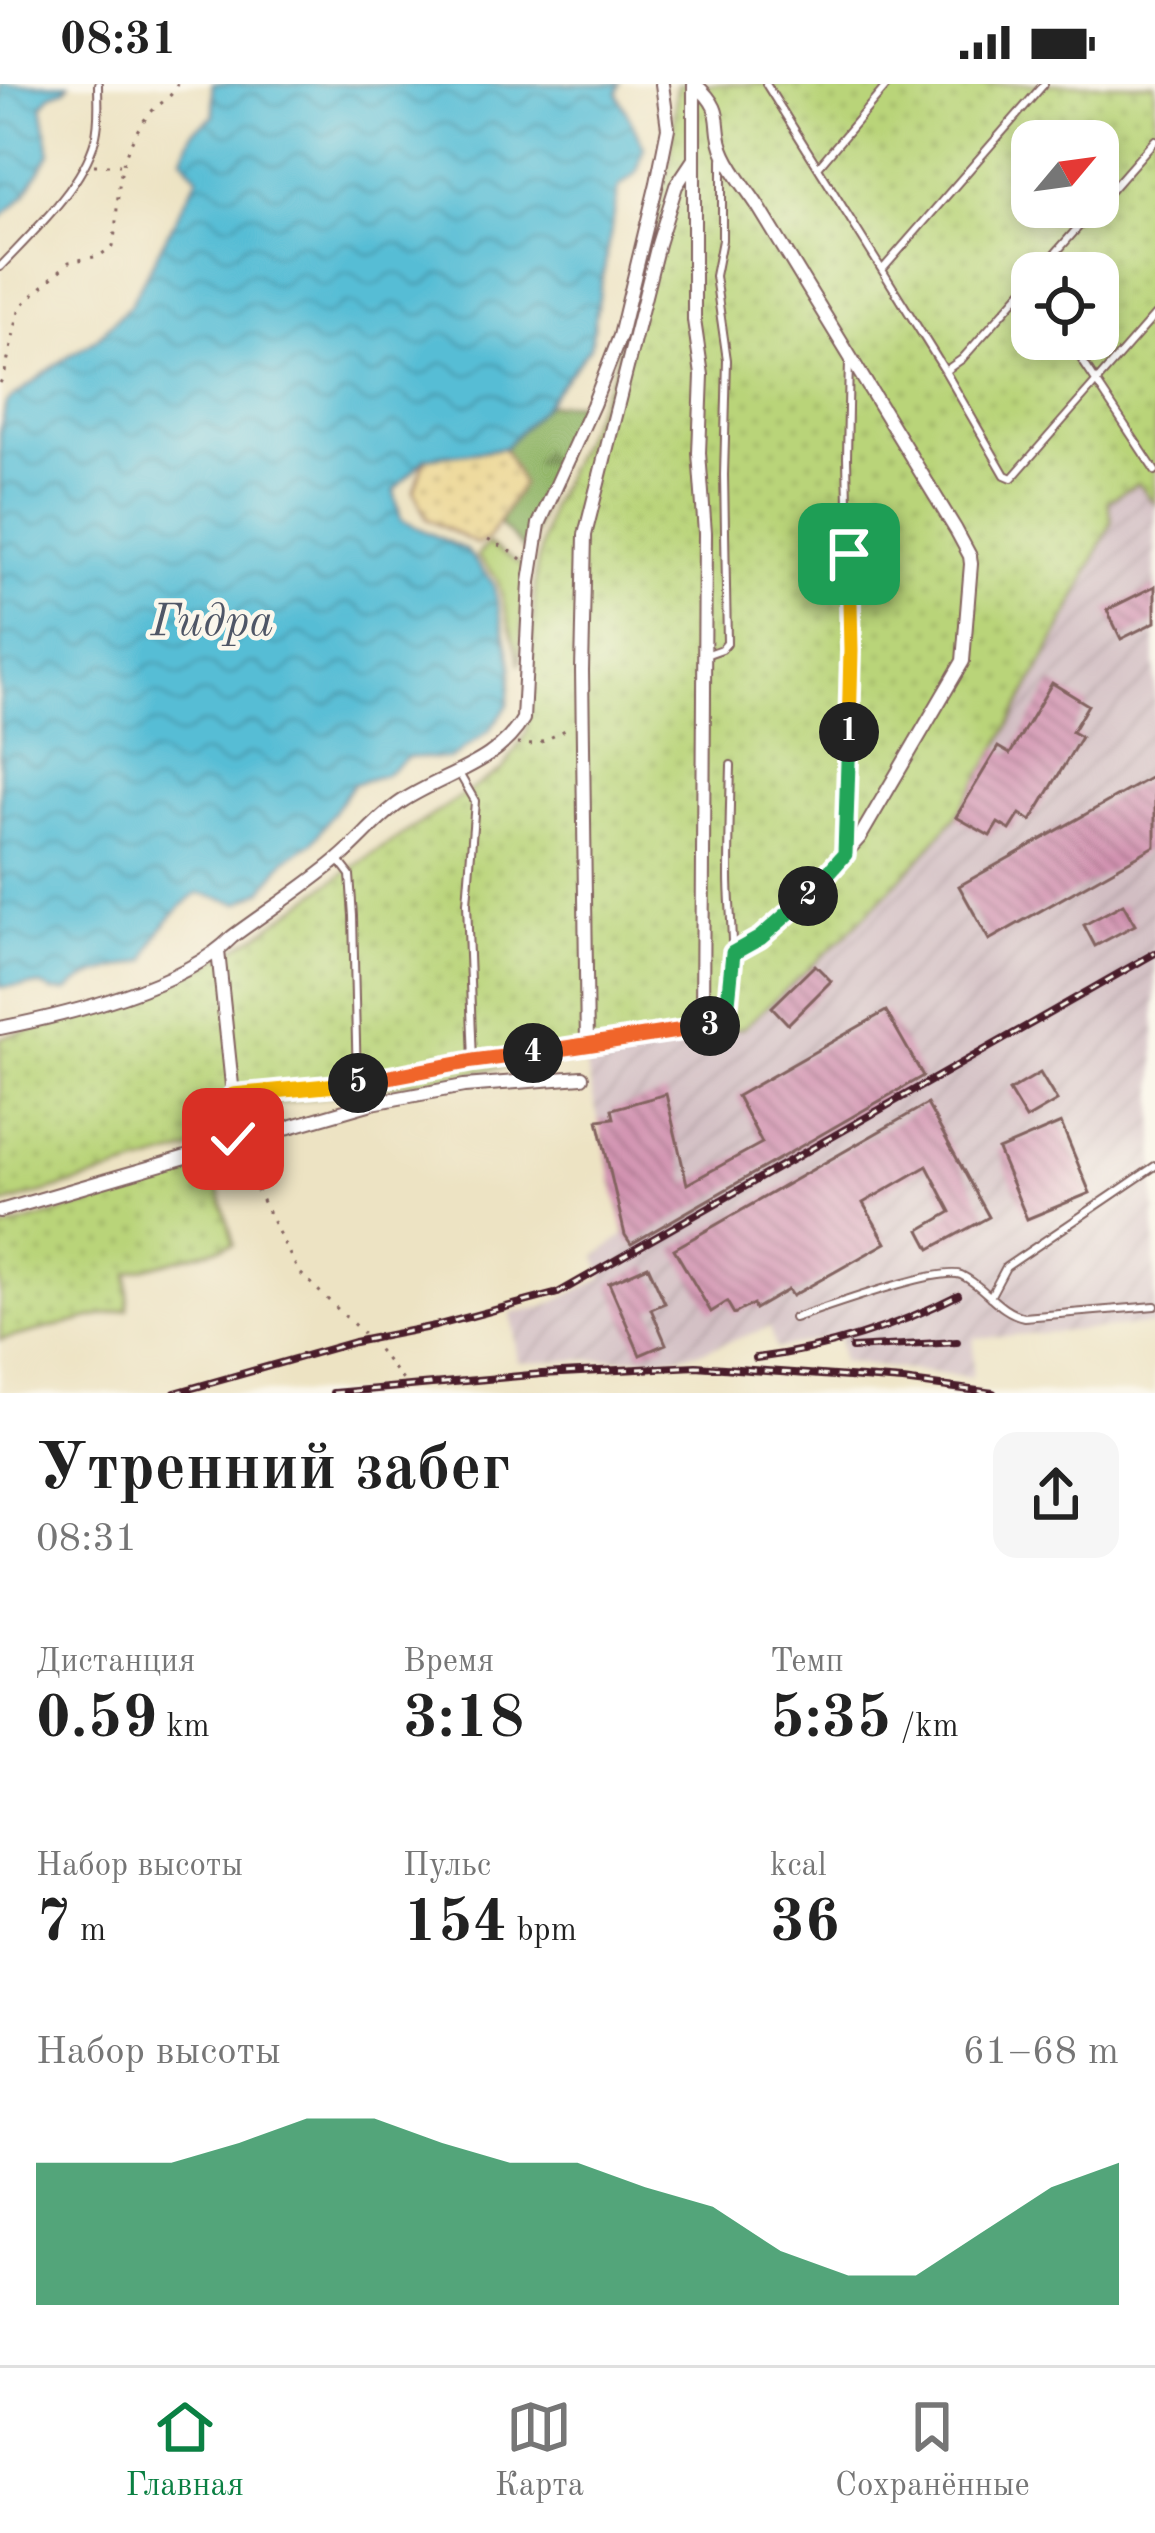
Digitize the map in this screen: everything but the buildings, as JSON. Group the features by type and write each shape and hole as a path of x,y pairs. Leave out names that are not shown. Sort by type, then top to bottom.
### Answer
{"street":[{"path":"0,1028 63,1015 176,975 218,951 338,859 404,800 490,755 513,736 523,719 539,524 620,336 668,128 662,84"},
{"path":"695,84 712,99 722,149 956,530 971,564 963,661 860,837 802,902 760,938 733,953"},
{"path":"233,1095 356,1083 696,1028 702,1018 705,533 699,453 702,375 694,320 695,84"},
{"path":"586,1046 585,535 658,244 676,186 694,159"},
{"path":"218,951 234,1144"},
{"path":"0,1211 372,1103 464,1086 582,1077"}],"lane":[{"path":"0,268 86,163 96,137 98,84"},
{"path":"766,84 1005,475 1012,478 1155,315"},
{"path":"818,167 888,84"},
{"path":"882,270 1044,84"},
{"path":"1119,181 1155,140"},
{"path":"704,656 727,643 728,360 715,276 722,240 722,149"},
{"path":"1056,252 1078,228"},
{"path":"945,371 962,359 1011,303"},
{"path":"845,854 851,651 850,355"},
{"path":"1082,360 1155,471"},
{"path":"696,1028 720,1024 727,1012 733,953 731,765"},
{"path":"459,773 476,801 467,903 473,1061"},
{"path":"338,859 350,875 356,1083"},
{"path":"990,1297 1006,1268 1155,1166"},
{"path":"794,1318 955,1272 1012,1315 1155,1306"}],"path":[{"path":"0,383 20,307 69,262 99,256 113,246 121,165 142,124 174,93 177,84"},
{"path":"86,163 121,165"},
{"path":"488,539 513,552 532,570"},
{"path":"504,744 536,745 583,724"},
{"path":"234,1144 298,1271 369,1339 407,1385"}],"shaded area":[{"path":"1138,483 1155,504 1155,1325 974,1338 972,1378 841,1362 839,1335 775,1349 770,1327 674,1357 518,1362 511,1313 544,1307 603,1278 596,1257 625,1234 583,1054 743,1027 956,816 1066,619 1112,521 1108,502"}],"green space":[{"path":"677,84 1155,84 1155,504 1138,483 1108,501 1112,521 998,747 956,816 846,935 743,1028 245,1109 247,1134 0,1205 0,1038 97,1013 169,986 258,935 503,769 527,732 536,570 550,507 613,372 671,157"},
{"path":"580,403 549,478 529,554 499,524 521,484 504,448 545,405"},
{"path":"488,544 526,568 520,665 497,578 477,556"},
{"path":"212,1167 234,1244 128,1273 128,1309 0,1340 0,1230"}],"sand":[{"path":"504,448 522,484 488,539 477,544 427,519 414,491 425,458"}],"water":[{"path":"0,84 69,84 42,105 50,153 25,195 0,218"},
{"name":"Гидра","path":"212,84 620,84 617,93 644,147 637,172 619,187 590,347 504,448 425,458 394,491 401,520 466,550 493,583 512,667 508,705 489,731 450,759 408,757 384,775 353,784 313,842 286,859 262,891 239,903 198,893 166,922 147,960 94,975 68,991 40,985 0,987 0,433 6,403 96,339 130,305 198,177 182,157 193,131 214,116"}],"railway":[{"path":"175,1393 354,1342 558,1293 1155,953"},
{"path":"756,1358 860,1336 958,1295"},
{"path":"852,1348 957,1342"},
{"path":"333,1393 696,1366 903,1381 993,1393"}],"route":[{"path":"233,1139 233,1095 356,1083 720,1024 727,1012 733,953 760,938 802,902 845,854 849,554"}]}
